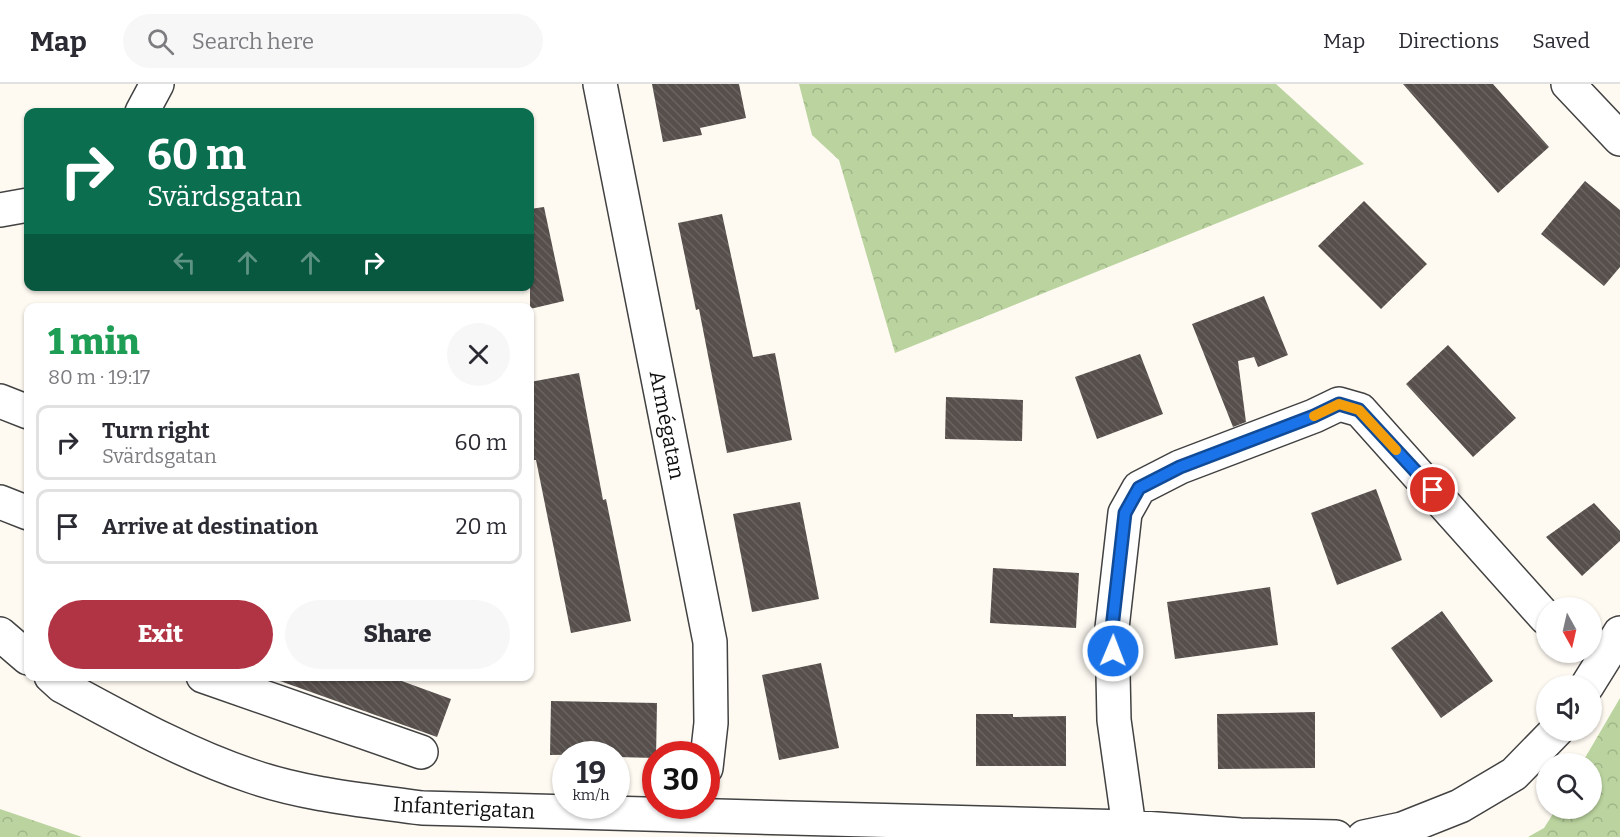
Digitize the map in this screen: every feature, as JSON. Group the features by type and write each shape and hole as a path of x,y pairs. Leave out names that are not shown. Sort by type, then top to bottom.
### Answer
{"street":[{"path":"144,108 157,84"},
{"name":"Armégatan","path":"600,84 710,642 711,723 709,741"},
{"path":"1569,84 1620,139"},
{"path":"0,210 24,206"},
{"path":"0,401 24,410"},
{"path":"1129,827 1114,720 1112,628 1125,513 1139,488 1180,467 1314,416 1339,404 1359,410 1536,607"},
{"path":"0,502 24,511"},
{"path":"1592,667 1620,633"},
{"path":"0,634 24,655"},
{"name":"Infanterigatan","path":"56,681 62,686 90,688 194,754 252,777 317,794 422,808 642,810"},
{"path":"217,681 422,752"},
{"path":"1364,837 1402,829 1460,806 1514,774 1546,741"},
{"name":"Infanterigatan","path":"720,812 1129,827 1240,835 1336,837"}],"green space":[{"path":"799,84 1276,84 1364,164 895,353 839,160 812,135"},
{"path":"1620,698 1620,837 1528,837 1544,828 1550,819 1602,819 1602,753 1588,753 1595,741 1602,741 1602,729"},
{"path":"0,809 82,837 0,837"}],"building":[{"path":"652,84 739,84 746,118 700,128 702,135 663,142"},
{"path":"1403,84 1493,84 1549,147 1498,193"},
{"path":"1585,181 1620,210 1620,267 1604,286 1541,234"},
{"path":"1364,201 1427,264 1381,309 1318,246"},
{"path":"544,207 564,301 534,308 534,303 530,303 530,291 534,291 534,208"},
{"path":"722,214 753,357 775,353 792,440 727,453 699,309 696,310 678,223"},
{"path":"1264,296 1288,355 1258,367 1254,357 1238,361 1246,422 1233,427 1192,324"},
{"path":"1448,345 1516,418 1473,457 1406,384"},
{"path":"1140,354 1163,414 1097,439 1075,377"},
{"path":"579,373 603,500 606,499 631,621 571,633 536,460 534,460 534,381"},
{"path":"946,397 1023,400 1022,441 945,439"},
{"path":"1376,489 1402,560 1337,585 1311,513"},
{"path":"800,502 819,599 752,612 733,514"},
{"path":"1594,503 1620,531 1620,541 1582,576 1546,537"},
{"path":"993,568 1079,573 1076,628 990,623"},
{"path":"1270,587 1278,645 1175,659 1167,602"},
{"path":"1442,611 1493,681 1441,718 1391,648"},
{"path":"821,663 839,748 779,760 762,675"},
{"path":"280,681 402,681 451,699 437,737"},
{"path":"551,701 657,703 656,741 642,741 642,758 630,757 630,741 552,741 552,755 550,755"},
{"path":"1315,712 1315,768 1218,769 1217,714"},
{"path":"976,714 1013,714 1013,717 1066,716 1066,766 976,766"}],"slow traffic":[{"path":"1314,416 1339,404 1359,410 1396,450"}],"route":[{"path":"1113,651 1112,628 1125,513 1139,488 1180,467 1314,416 1339,404 1359,410 1433,490"}]}
